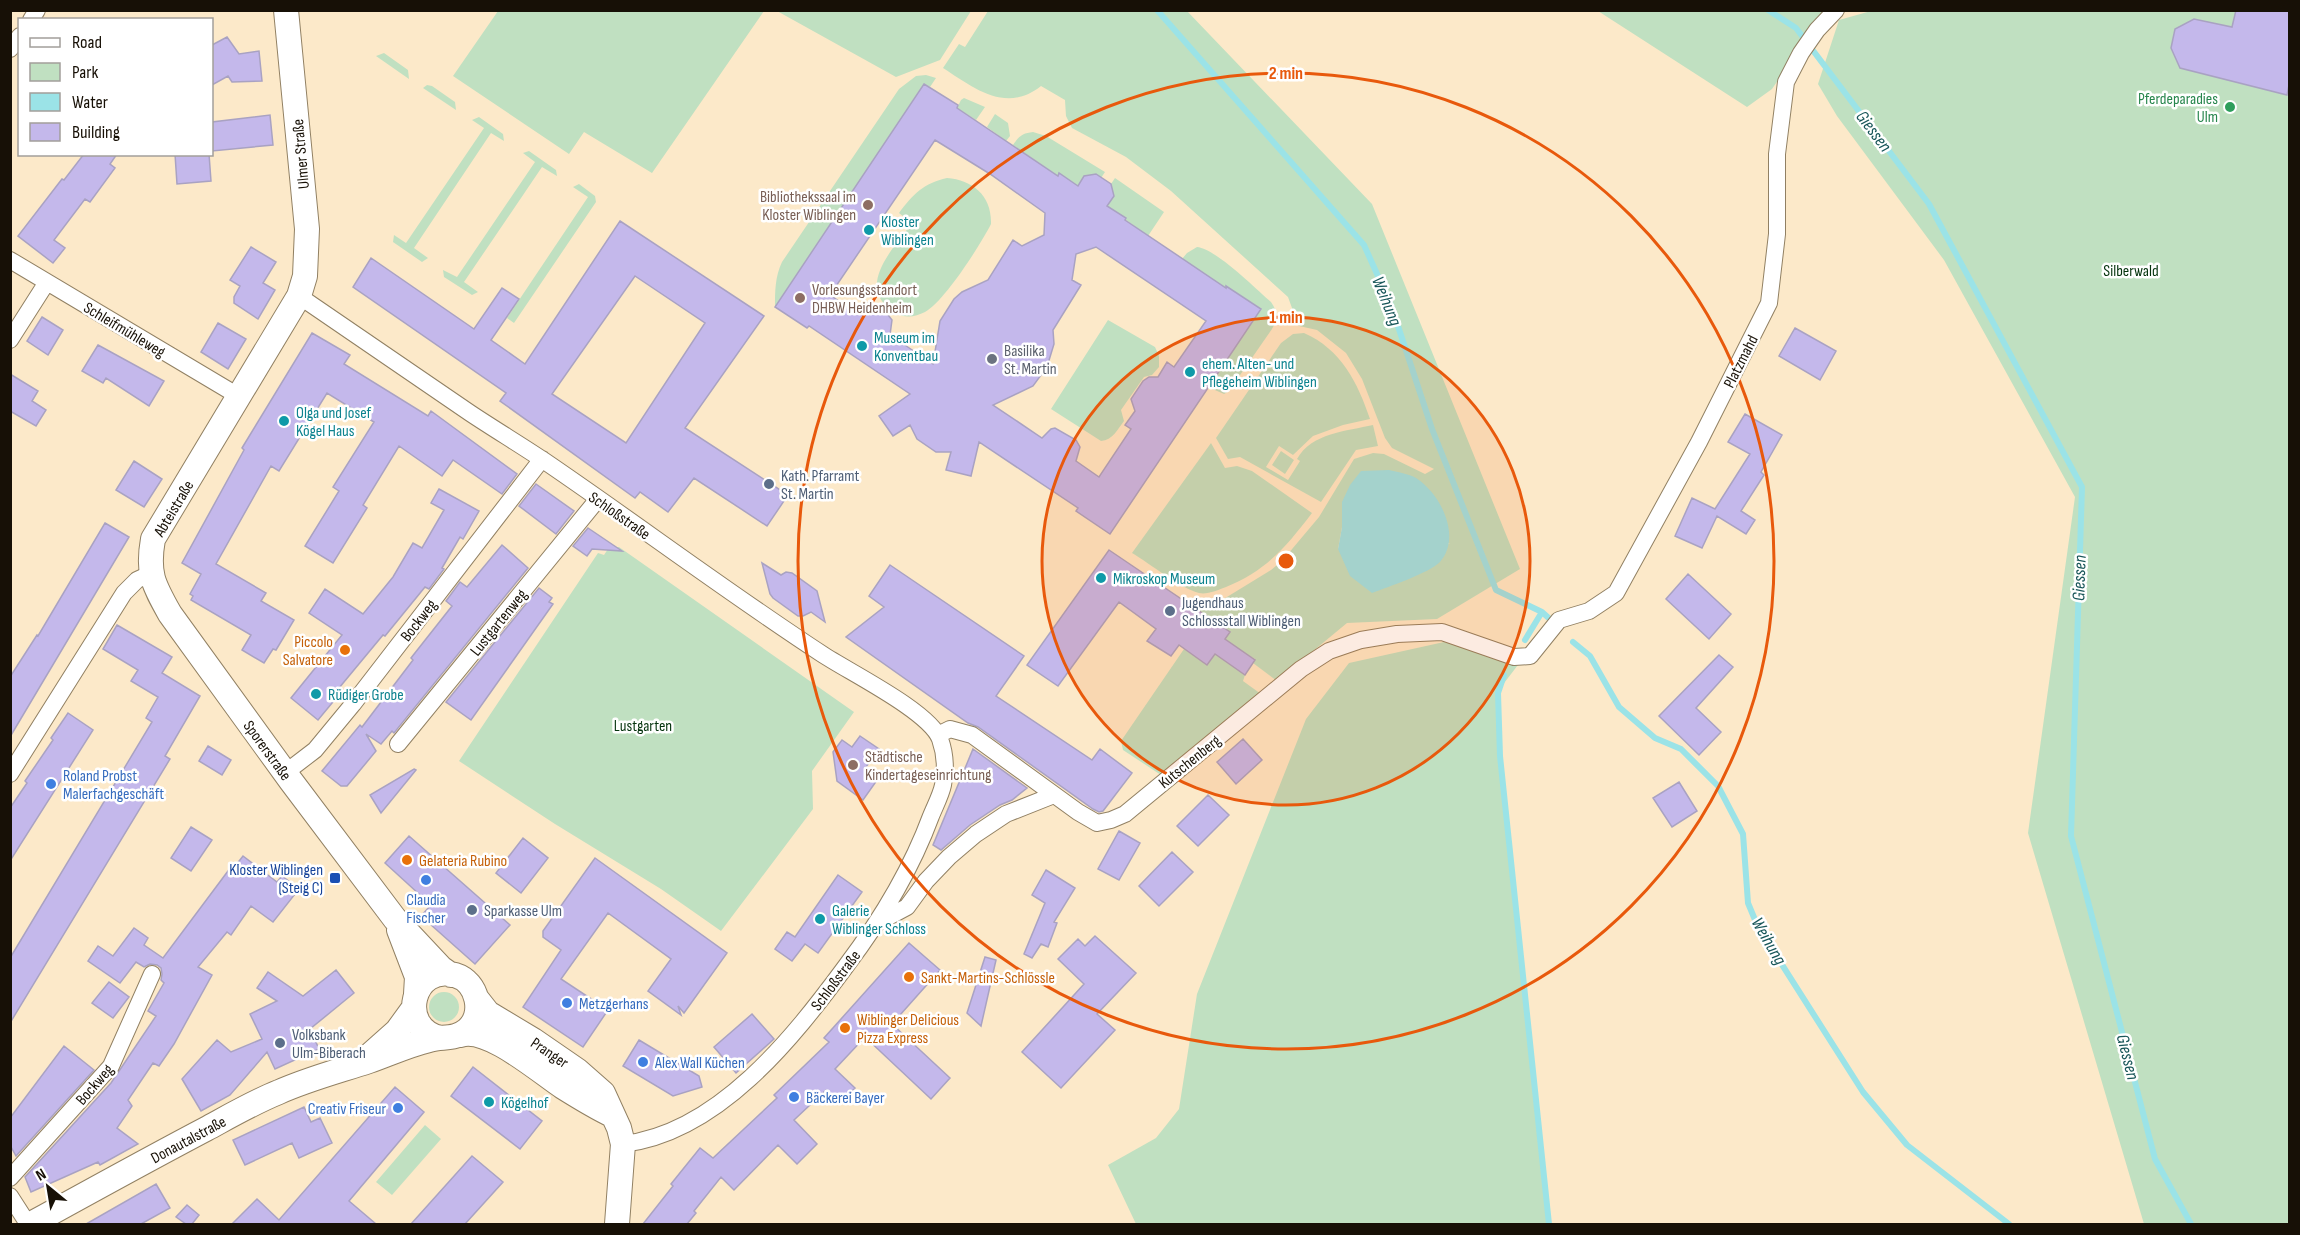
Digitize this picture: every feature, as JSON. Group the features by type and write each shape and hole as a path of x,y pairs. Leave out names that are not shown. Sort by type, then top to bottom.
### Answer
{"main road":[{"name":"Ulmer Straße","path":"286,10 307,230 305,276 299,296"},
{"name":"Abteistraße","path":"150,574 153,539 299,296"},
{"name":"Sporerstraße","path":"150,574 170,614 285,773 395,919 441,968 451,975"},
{"name":"Sporerstraße","path":"395,919 417,977 415,1002"},
{"path":"441,974 451,975 461,978 470,985 477,999 478,1010 469,1029 450,1036 429,1039 351,1067 369,1056 406,1021 422,985 430,978 441,974"},
{"name":"Pranger","path":"477,999 481,1006 492,1015 584,1075 603,1093 619,1128 623,1144 617,1224"},
{"path":"415,1002 416,1019 422,1028 430,1034 450,1036"},
{"name":"Pranger","path":"450,1036 478,1035 517,1054 569,1091 612,1115"},
{"name":"Donautalstraße","path":"29,1224 263,1099 351,1067"}],"street":[{"name":"Platzmahd","path":"1530,656 1559,620 1589,611 1616,593 1699,442 1769,303 1777,234 1777,154 1786,82 1801,53 1817,30 1836,10"},
{"name":"Schleifmühleweg","path":"10,260 240,397"},
{"path":"10,340 47,282"},
{"name":"Schloßstraße","path":"299,296 542,459 775,623 901,703 928,722 938,735 945,756 943,785 924,835 878,923 807,1017 746,1082 720,1103 672,1131 644,1141 623,1144"},
{"name":"Bockweg","path":"285,773 315,750 353,704 542,459"},
{"name":"Lustgartenweg","path":"398,744 598,499"},
{"path":"10,774 124,593 137,580 150,574"},
{"name":"Kutschenberg","path":"1054,795 1097,822 1111,820 1125,814 1301,669 1329,651 1361,640 1397,634 1442,632 1514,657 1530,656"},
{"path":"938,735 950,729 972,735 1054,795"},
{"path":"878,923 907,907 926,881 976,834 1006,814 1054,795"},
{"name":"Bockweg","path":"10,1178 111,1066 152,974"},
{"path":"10,1196 29,1224"}],"green space":[{"path":"971,10 940,60 896,77 777,11"},
{"path":"1826,10 1772,89 1747,107 1598,11"},
{"path":"498,11 764,11 652,173 584,132 569,154 453,76"},
{"path":"988,11 1187,11 1372,204 1520,569 1437,619 1347,623 1277,681 1253,663 1255,659 1245,653 1241,658 1220,646 1230,632 1188,604 1205,605 1222,600 1282,561 1319,517 1354,459 1373,453 1384,454 1425,474 1434,469 1392,448 1385,438 1362,379 1346,353 1317,330 1299,326 1293,318 1288,297 1171,191 1126,157 1072,128 1066,116 1065,100 1041,86 1028,94 1015,98 1003,98 978,90 943,68 959,44 965,47","holes":["1342,502 1450,544 1338,549 1342,527"]},
{"name":"Silberwald","path":"1871,11 2289,11 2289,1224 2144,1224 2028,833 2075,497 1944,260 1837,116 1818,84 1839,20"},
{"path":"384,53 408,70 409,79 376,56"},
{"path":"926,75 936,78 930,87 924,84 775,307 775,290 782,262 899,89 916,76"},
{"path":"427,85 455,102 456,110 423,88"},
{"path":"964,98 985,107 976,120 957,108"},
{"path":"995,114 1008,123 1010,136 1006,141 987,127"},
{"path":"479,117 503,134 504,141 491,133 414,248 428,258 422,262 393,242 394,235 406,243 484,128 472,120"},
{"path":"1033,132 1046,136 1105,172 1101,178 1078,186 1059,174 1058,176 1013,145 1026,133"},
{"path":"529,151 556,170 557,176 542,167 464,282 478,292 472,295 444,277 443,270 457,277 535,162 523,153"},
{"path":"947,178 965,182 979,191 988,205 991,224 961,272 942,297 925,312 902,316 883,302 877,291 877,279 888,256 912,223 899,213 920,190"},
{"path":"1115,178 1164,212 1148,236 1107,206 1111,184"},
{"path":"579,184 595,196 596,202 514,323 507,318 588,197 573,187"},
{"path":"1197,247 1214,254 1235,270 1271,302 1276,312 1272,329 1229,391 1224,394 1208,387 1261,309 1182,259"},
{"path":"1108,320 1155,347 1159,356 1159,367 1152,375 1144,377 1121,410 1124,421 1117,431 1109,439 1101,441 1051,409"},
{"path":"1304,333 1328,348 1346,368 1354,380 1370,419 1343,425 1313,436 1293,455 1279,446 1266,467 1288,480 1300,461 1297,459 1303,450 1320,438 1373,425 1378,446 1356,450 1321,502 1240,457 1228,459 1216,438 1281,343 1293,334"},
{"path":"1211,443 1225,468 1237,466 1252,471 1312,513 1284,547 1264,566 1240,581 1212,592 1202,593 1192,591 1132,553"},
{"path":"1281,451 1294,460 1285,474 1272,465"},
{"name":"Lustgarten","path":"619,547 854,712 812,771 813,809 721,931 661,889 555,824 459,761 598,553 604,555 608,549"},
{"path":"1444,642 1521,661 1498,691 1500,756 1549,1224 1136,1224 1108,1165 1156,1138 1179,1109 1197,994 1306,719 1349,663"},
{"path":"1184,649 1207,665 1215,653 1245,675 1243,681 1261,694 1161,775 1123,750 1121,741"},
{"path":"444,992 454,997 459,1007 454,1017 444,1022 434,1017 429,1007 434,997"},
{"path":"425,1125 441,1139 392,1195 376,1182"}],"water":[{"path":"1389,470 1416,478 1433,494 1446,517 1449,541 1446,552 1435,566 1372,593 1350,576 1338,549 1342,527 1342,502 1350,485 1361,471"}],"building":[{"path":"2236,10 2289,10 2287,95 2180,68 2171,48 2175,29 2194,19 2232,27"},
{"path":"227,37 239,54 259,51 262,81 232,82 228,76 213,84 213,44"},
{"path":"924,84 958,105 957,108 1058,176 1059,173 1078,186 1084,176 1096,174 1111,184 1114,196 1107,206 1226,288 1226,286 1261,309 1110,534 1076,511 1078,508 979,442 971,476 946,470 951,452 936,452 917,439 910,425 893,436 879,416 910,394 809,326 807,328 775,307","holes":["935,140 990,174 1045,213 1044,235 1022,246 1013,240 988,280 962,292 954,299 940,321 933,364 890,335 892,320 885,311 867,303 852,310 830,295","1096,247 1206,321 1174,367 1167,362 1158,377 1149,377 1143,381 1131,399 1135,411 1125,425 1131,429 1099,477 1076,461 1080,447 1076,440 1055,428 1042,438 993,405 1033,386 1047,367 1054,344 1053,330 1081,285 1072,280 1076,254"]},
{"path":"270,115 273,145 213,151 213,122"},
{"path":"82,156 116,156 110,164 115,168 90,202 85,199 54,240 65,248 53,263 18,236 62,179 64,180"},
{"path":"175,156 209,156 211,181 177,184"},
{"path":"620,221 764,316 685,428 788,495 767,526 694,478 668,512 640,492 635,498 500,401 506,393 353,287 371,258 474,329 502,288 519,299 491,340 525,364","holes":["635,276 705,323 626,443 552,394"]},
{"path":"251,247 276,262 263,283 275,290 258,319 234,303 234,297 240,286 230,280"},
{"path":"42,317 63,330 48,355 27,341"},
{"path":"218,323 246,339 228,369 201,352"},
{"path":"1795,328 1836,351 1820,380 1779,356"},
{"path":"312,333 350,355 344,364 428,416 431,411 517,474 502,494 453,460 442,476 399,446 363,505 367,508 333,563 305,546 339,491 333,487 374,422 327,393 279,471 271,466 216,564 266,593 261,601 294,620 276,650 273,649 264,663 242,650 251,635 191,600 193,596 190,594 201,574 182,563 244,450 242,448"},
{"path":"98,345 164,381 149,406 106,378 103,383 82,371"},
{"path":"10,374 38,391 32,401 46,410 36,426 10,411"},
{"path":"1745,414 1782,435 1761,472 1764,475 1741,511 1755,520 1746,534 1717,516 1702,548 1675,536 1692,498 1715,509 1750,454 1728,442"},
{"path":"134,461 162,479 144,507 116,490"},
{"path":"536,484 574,511 556,534 519,506"},
{"path":"439,489 479,511 463,539 460,537 442,568 444,569 429,589 425,587 385,636 383,635 339,688 342,691 318,720 291,698 342,635 309,613 325,589 363,614 393,577 413,543 422,548 444,510 431,503"},
{"path":"105,523 129,537 10,737 10,677 38,636"},
{"path":"588,528 622,551 592,549 587,556 573,546"},
{"path":"502,545 528,568 394,733 392,731 381,744 366,734 376,751 347,786 341,786 322,771 360,725 362,727 413,660 411,658 452,606 446,601 460,582 467,587"},
{"path":"1109,550 1230,632 1225,639 1255,660 1245,675 1215,654 1207,665 1179,645 1171,656 1147,641 1156,629 1119,602 1058,686 1027,665"},
{"path":"762,563 781,575 786,572 792,573 817,591 825,622 811,612 798,616 773,598"},
{"path":"890,565 1024,656 996,696 1092,760 1100,749 1132,773 1103,811 1093,809 846,637 884,607 869,596"},
{"path":"1688,574 1731,614 1709,639 1666,599"},
{"path":"539,588 552,598 549,602 553,604 471,720 446,702"},
{"path":"117,625 172,657 162,673 200,696 165,756 170,759 10,1023 10,958 152,722 146,718 158,697 131,681 138,670 103,649"},
{"path":"1719,655 1733,667 1696,708 1721,732 1699,755 1659,716"},
{"path":"68,713 93,730 10,861 10,808"},
{"name":"Städtische Kindertageseinrichtung","path":"860,736 879,749 866,767 880,776 863,800 837,781 833,752 842,740 852,747"},
{"path":"1243,739 1262,760 1236,784 1217,762"},
{"path":"208,746 231,760 222,775 199,761"},
{"path":"973,749 1027,788 1012,800 1000,805 970,825 941,850 933,845"},
{"path":"414,769 416,770 381,813 370,795"},
{"path":"1679,782 1697,811 1672,827 1653,798"},
{"path":"1208,795 1229,815 1198,846 1177,826"},
{"path":"191,827 212,840 191,871 171,858"},
{"path":"1119,831 1140,843 1119,880 1098,869"},
{"path":"409,836 510,925 475,964 421,916 431,905 385,863"},
{"path":"523,838 548,858 521,893 496,873"},
{"path":"1172,852 1193,872 1159,906 1139,886"},
{"path":"243,856 277,882 282,876 299,889 273,922 251,906 231,935 227,932 198,967 212,975 174,1044 159,1066 153,1063 128,1100 132,1106 117,1128 138,1144 100,1165 98,1162 31,1192 25,1177 111,1083 156,1016 148,1011 164,983 161,980 161,968 150,964 144,967 136,962 120,983 88,961 98,946 113,956 134,928 148,938 144,945 163,958 234,863 236,865"},
{"path":"595,858 727,953 684,1013 678,1006 681,1015 648,991 671,959 608,913 561,979 608,1010 583,1047 523,1007 561,950 543,937 543,931"},
{"path":"1046,870 1075,888 1054,922 1057,923 1048,947 1041,944 1032,958 1024,954 1045,903 1032,895"},
{"path":"838,875 862,892 818,953 805,944 792,961 775,949 787,932 795,937"},
{"path":"1095,936 1136,973 1097,1014 1115,1030 1061,1088 1022,1052 1084,984 1058,959 1078,939 1085,946"},
{"path":"909,943 940,970 892,1024 950,1078 931,1099 865,1037 835,1069 855,1088 841,1103 826,1090 794,1120 817,1144 797,1164 778,1145 734,1190 721,1177 694,1211 696,1213 687,1224 643,1224 700,1148 713,1158 777,1098 774,1095 829,1042 824,1038"},
{"path":"985,957 996,960 981,1026 967,1013"},
{"path":"336,970 354,993 310,1029 319,1049 275,1069 267,1052 230,1095 201,1111 182,1079 217,1040 231,1052 262,1039 250,1014 277,1001 257,988 268,972 303,996"},
{"path":"109,982 129,997 113,1018 92,1003"},
{"path":"752,1014 774,1039 736,1073 714,1047"},
{"path":"639,1040 699,1076 702,1087 673,1096 623,1066"},
{"path":"64,1046 94,1070 16,1156 10,1145 10,1118"},
{"name":"Kögelhof","path":"473,1067 542,1121 520,1149 451,1096"},
{"path":"395,1087 424,1112 349,1201 376,1224 232,1224 257,1199 279,1220"},
{"path":"304,1107 311,1122 320,1118 332,1143 299,1158 292,1143 245,1165 233,1140"},
{"path":"472,1156 503,1182 465,1224 411,1224"},
{"path":"156,1184 170,1208 141,1224 86,1224"},
{"path":"187,1205 199,1215 192,1224 186,1224 176,1217"}],"waterway":[{"name":"Weihung","path":"1157,10 1364,245 1391,305 1432,429 1496,590 1542,612 1552,621"},
{"name":"Giessen","path":"1768,10 1796,28 1929,204 2082,487 2071,836 2155,1159 2191,1224"},
{"path":"1525,640 1542,612"},
{"name":"Weihung","path":"1573,642 1590,656 1619,707 1655,738 1681,749 1718,786 1743,834 1748,903 1758,927 1863,1092 1907,1145 2009,1224"},
{"path":"1504,675 1498,693 1500,756 1549,1224"}],"place":[{"name":"Pferdeparadies Ulm","path":"2230,107"},
{"name":"Bibliothekssaal im Kloster Wiblingen","path":"868,205"},
{"name":"Kloster Wiblingen","path":"869,230"},
{"name":"Vorlesungsstandort DHBW Heidenheim","path":"800,298"},
{"name":"Museum im Konventbau","path":"862,346"},
{"name":"Basilika St. Martin","path":"992,359"},
{"name":"ehem. Alten- und Pflegeheim Wiblingen","path":"1190,372"},
{"name":"Olga und Josef Kögel Haus","path":"284,421"},
{"name":"Kath. Pfarramt St. Martin","path":"769,484"},
{"name":"Mikroskop Museum","path":"1101,578"},
{"name":"Jugendhaus Schlossstall Wiblingen","path":"1170,611"},
{"name":"Piccolo Salvatore","path":"345,650"},
{"name":"Rüdiger Grobe","path":"316,694"},
{"name":"Städtische Kindertageseinrichtung","path":"853,765"},
{"name":"Roland Probst Malerfachgeschäft","path":"51,784"},
{"name":"Gelateria Rubino","path":"407,860"},
{"name":"Kloster Wiblingen (Steig C)","path":"335,878"},
{"name":"Claudia Fischer","path":"426,880"},
{"name":"Sparkasse Ulm","path":"472,910"},
{"name":"Galerie Wiblinger Schloss","path":"820,919"},
{"name":"Sankt-Martins-Schlössle","path":"909,977"},
{"name":"Metzgerhans","path":"567,1003"},
{"name":"Wiblinger Delicious Pizza Express","path":"845,1028"},
{"name":"Volksbank Ulm-Biberach","path":"280,1043"},
{"name":"Alex Wall Küchen","path":"643,1062"},
{"name":"Bäckerei Bayer","path":"794,1097"},
{"name":"Kögelhof","path":"489,1102"},
{"name":"Creativ Friseur","path":"398,1108"}]}
